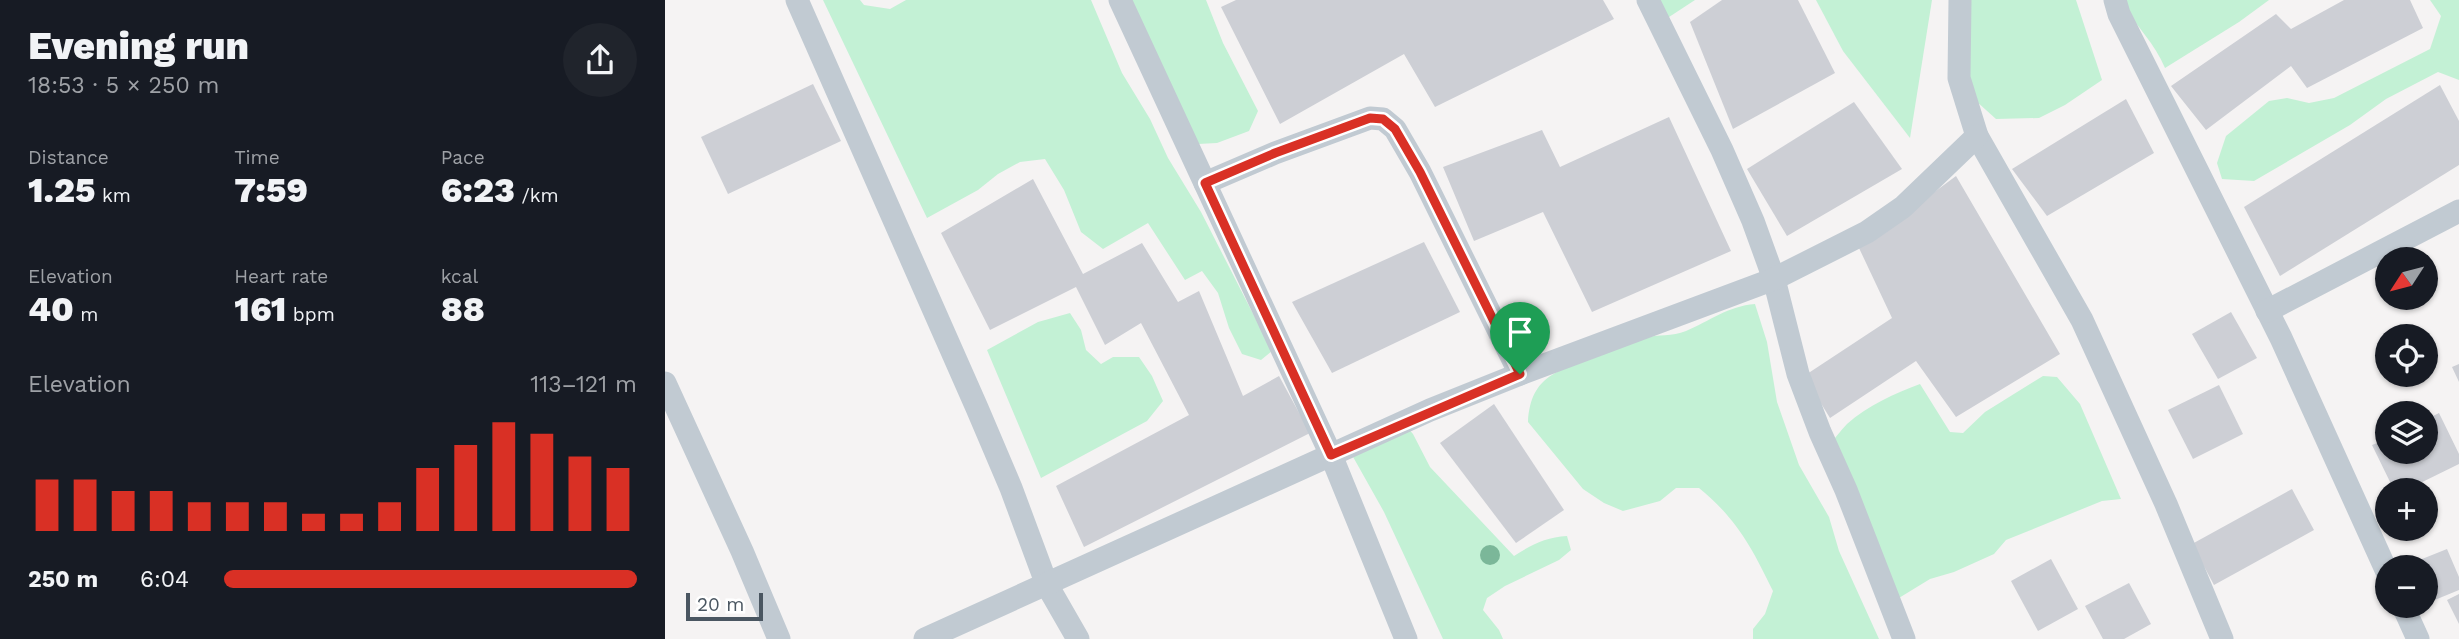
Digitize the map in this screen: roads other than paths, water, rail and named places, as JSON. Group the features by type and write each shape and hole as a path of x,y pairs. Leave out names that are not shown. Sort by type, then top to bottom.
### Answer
{"street":[{"path":"797,0 977,408 1011,488 1047,585 1077,639"},
{"path":"1120,0 1331,455 1406,639"},
{"path":"1648,0 1723,150 1775,279 1798,374 1904,639"},
{"path":"1960,0 1959,78 1977,136 2082,320 2166,504 2222,639"},
{"path":"2115,0 2267,311 2379,555"},
{"path":"1205,183 1275,153 1370,118 1383,119 1395,129 1420,172 1520,374"},
{"path":"925,639 1331,455 1520,374 1775,279 1846,244 1894,213 1977,136"},
{"path":"2267,311 2459,211"},
{"path":"665,383 779,639"},
{"path":"2408,618 2418,639"}]}
